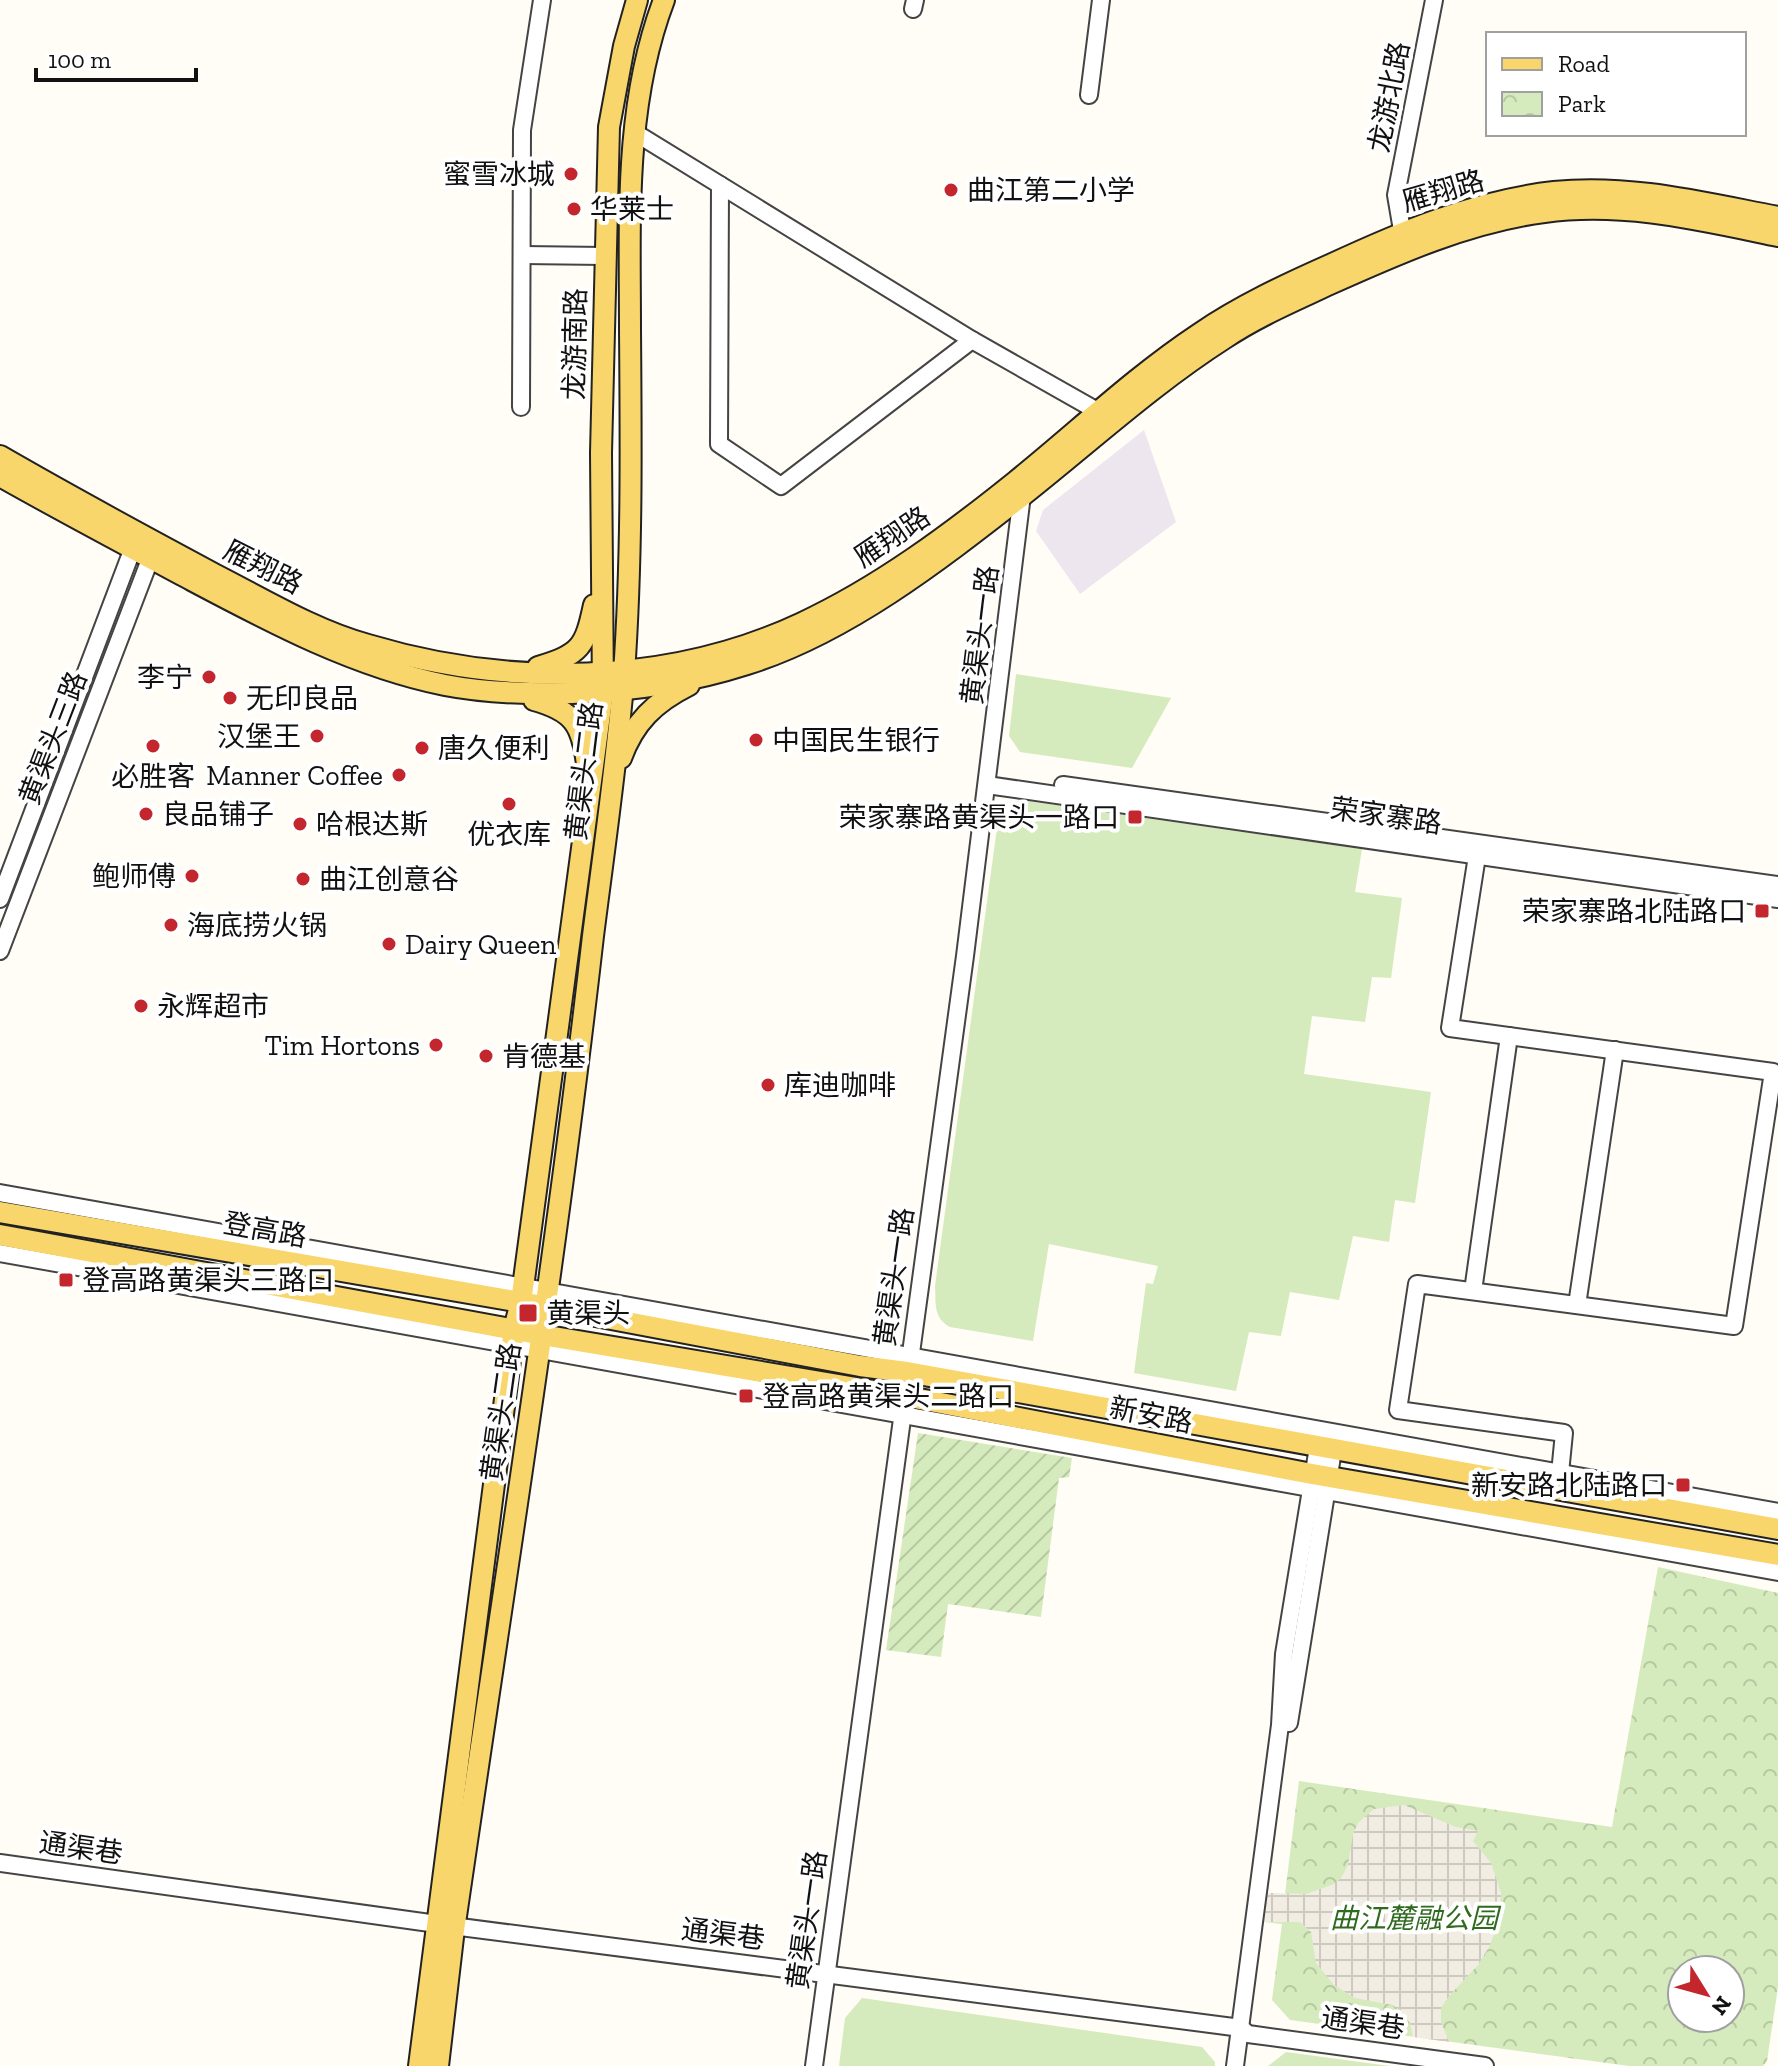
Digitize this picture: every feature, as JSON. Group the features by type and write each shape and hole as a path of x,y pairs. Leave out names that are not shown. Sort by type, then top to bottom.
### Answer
{"main road":[{"name":"龙游南路","path":"613,681 601,570 609,127 624,46 637,0"},
{"name":"龙游南路","path":"613,681 631,458 630,258 634,132 648,51 664,0"},
{"name":"雁翔路","path":"0,456 254,614 342,652 422,680 507,692 714,672 764,658 853,615 901,585 1022,495 1175,373 1224,338 1460,213 1526,196 1588,190 1655,194 1778,217"},
{"name":"雁翔路","path":"0,476 344,637 423,659 613,681 738,647 799,625 850,598 907,563 968,519 1164,359 1226,316 1404,241 1447,235 1518,217 1589,209 1637,210 1778,236"},
{"path":"522,672 563,659 582,644 590,628 601,570"},
{"path":"611,785 630,737 651,708 714,672"},
{"name":"黄渠头二路","path":"419,2066 446,1925 547,1299 573,1115 611,785 613,681"},
{"name":"黄渠头二路","path":"438,2066 446,1925 513,1337 522,1295 590,790 613,681"},
{"path":"507,692 556,706 576,724 583,737 590,790"},
{"name":"登高路","path":"0,1212 522,1295"},
{"name":"登高路","path":"0,1235 513,1337"},
{"name":"新安路","path":"522,1295 860,1366 908,1364 1327,1439 1778,1529"},
{"name":"新安路","path":"513,1337 1319,1482 1778,1555"}],"street":[{"path":"521,407 522,130 542,0"},
{"path":"1089,95 1101,0"},
{"name":"龙游北路","path":"1404,241 1396,195 1434,0"},
{"path":"634,132 972,340 1099,412"},
{"path":"720,185 719,444 781,486 972,340"},
{"path":"522,255 605,256"},
{"name":"黄渠头一路","path":"814,2066 987,780 1022,495"},
{"name":"黄渠头三路","path":"0,899 144,546"},
{"name":"黄渠头三路","path":"0,951 144,546"},
{"name":"荣家寨路","path":"987,780 1778,899"},
{"name":"荣家寨路","path":"987,780 1207,803 1778,885"},
{"path":"1477,856 1450,1028 1773,1072 1734,1326 1417,1284 1398,1410 1564,1433 1560,1473"},
{"path":"1473,1291 1509,1036"},
{"path":"1577,1305 1615,1050"},
{"path":"0,1193 522,1295"},
{"path":"0,1253 513,1337"},
{"path":"1244,2066 1245,2031 1280,1725 1284,1654 1327,1439 1560,1473 1778,1512"},
{"path":"1319,1482 1778,1572"},
{"name":"通渠巷","path":"0,1863 446,1925 827,1973 1485,2066"},
{"path":"1235,2066 1245,2031"}],"shaded area":[{"path":"1144,430 1176,522 1080,594 1036,531 1043,510"},
{"path":"1404,1805 1456,1827 1478,1831 1473,1841 1491,1863 1501,1893 1498,1925 1489,1947 1478,1965 1441,2008 1441,2022 1449,2042 1413,2037 1410,2023 1399,2009 1355,1998 1334,1985 1316,1963 1311,1932 1300,1922 1264,1922 1268,1893 1306,1894 1334,1884 1348,1865 1358,1823 1374,1809"}],"green space":[{"path":"1016,674 1171,698 1132,768 1020,752 1009,736"},
{"path":"1020,800 1362,849 1355,892 1402,898 1391,978 1372,977 1365,1022 1312,1016 1304,1074 1431,1092 1415,1203 1395,1200 1389,1242 1353,1236 1339,1300 1290,1292 1281,1336 1249,1332 1236,1391 1134,1373 1146,1283 1153,1284 1158,1266 1049,1244 1033,1341 950,1327 938,1315 935,1286 999,813"},
{"path":"918,1433 1072,1458 1069,1477 1059,1478 1041,1617 948,1604 941,1657 886,1650"},
{"name":"曲江麓融公园","path":"1658,1567 1778,1593 1778,1987 1767,2061 1763,2066 1629,2066 1290,2020 1272,2000 1282,1924 1264,1922 1268,1893 1285,1894 1299,1781 1612,1827"},
{"path":"862,1998 1202,2047 1215,2066 839,2066 845,2018"},
{"path":"1286,2052 1390,2066 1268,2066"}],"place":[{"name":"蜜雪冰城","path":"571,174"},
{"name":"曲江第二小学","path":"951,190"},
{"name":"华莱士","path":"574,209"},
{"name":"李宁","path":"209,677"},
{"name":"无印良品","path":"230,698"},
{"name":"汉堡王","path":"317,736"},
{"name":"中国民生银行","path":"756,740"},
{"name":"必胜客","path":"153,746"},
{"name":"唐久便利","path":"422,748"},
{"name":"Manner Coffee","path":"399,775"},
{"name":"优衣库","path":"509,804"},
{"name":"良品铺子","path":"146,814"},
{"name":"荣家寨路黄渠头一路口","path":"1135,817"},
{"name":"哈根达斯","path":"300,824"},
{"name":"鲍师傅","path":"192,876"},
{"name":"曲江创意谷","path":"303,879"},
{"name":"荣家寨路北陆路口","path":"1762,911"},
{"name":"海底捞火锅","path":"171,925"},
{"name":"Dairy Queen","path":"389,944"},
{"name":"永辉超市","path":"141,1006"},
{"name":"Tim Hortons","path":"436,1045"},
{"name":"肯德基","path":"486,1056"},
{"name":"库迪咖啡","path":"768,1085"},
{"name":"登高路黄渠头三路口","path":"66,1280"},
{"name":"黄渠头","path":"528,1313"},
{"name":"登高路黄渠头二路口","path":"746,1396"},
{"name":"新安路北陆路口","path":"1683,1485"}]}
